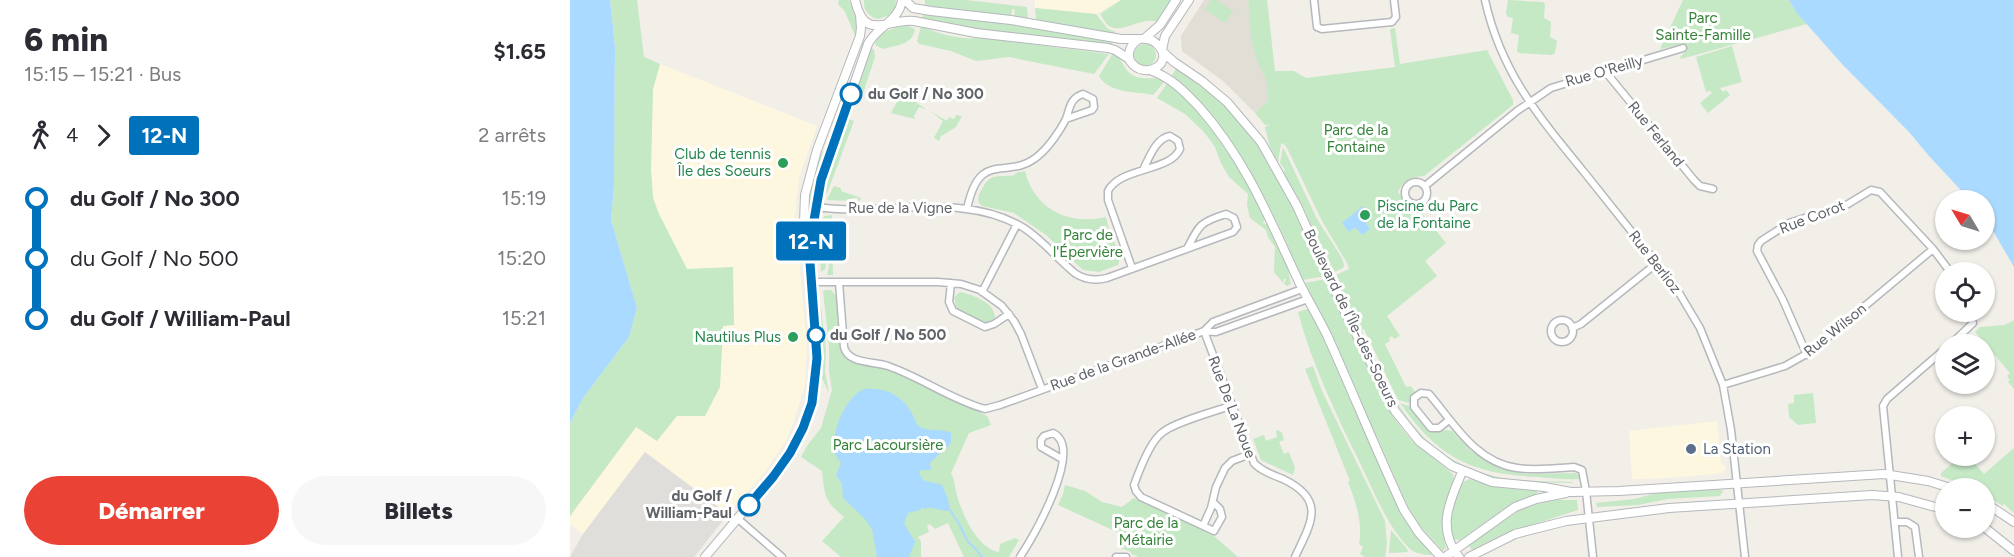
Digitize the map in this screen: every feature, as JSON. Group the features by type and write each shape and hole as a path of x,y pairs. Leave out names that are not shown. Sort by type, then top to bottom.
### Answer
{"street":[{"path":"705,557 782,466 798,440 807,418 815,384 817,358 809,249 804,223 806,188 823,134 860,36 860,15 855,0"},
{"path":"809,249 822,175 868,44 874,34 898,13 904,0 911,6 922,10 1011,20 1120,39 1143,39 1156,43 1162,51"},
{"path":"1129,59 1132,46 1160,25 1176,0"},
{"path":"860,15 873,26 885,26 904,20 976,33 1108,48 1129,59 1137,69 1150,70 1162,62 1166,34 1189,0"},
{"path":"1314,0 1317,26 1320,30 1392,22 1396,17 1394,0"},
{"name":"Rue Berlioz","path":"1485,0 1499,48 1528,103 1657,263 1696,319 1723,385 1740,502 1745,557"},
{"name":"Rue O'Reilly","path":"1425,186 1528,103 1556,85 1683,48"},
{"name":"Boulevard de l'Île-des-Soeurs","path":"1162,51 1227,102 1261,142 1294,199 1342,306 1395,411 1408,430 1425,447 1462,472 1500,483 1571,492 1890,474 1935,483"},
{"name":"Boulevard de l'Île-des-Soeurs","path":"1150,70 1165,75 1174,82 1202,111 1227,141 1260,195 1302,289 1325,332 1404,510 1416,529 1443,557"},
{"name":"Rue Ferland","path":"1606,70 1694,180 1700,186 1713,189"},
{"path":"967,209 982,174 991,170 1025,164 1035,159 1066,119 1069,106 1076,98 1083,94 1091,98 1094,104 1092,110 1066,119"},
{"path":"1132,268 1107,193 1114,183 1174,157 1180,148 1176,139 1170,136 1163,138 1143,170"},
{"name":"Rue Corot","path":"1807,355 1784,300 1758,253 1758,245 1761,241 1789,223 1848,204 1873,189 1880,192 1943,262"},
{"name":"Rue de la Vigne","path":"816,207 967,209 1003,218 1017,224 1041,240 1073,272 1082,278 1092,280 1102,279 1187,249 1233,232 1237,227 1234,218 1226,214 1203,223 1195,232 1187,249"},
{"path":"982,291 1017,224"},
{"name":"Rue Wilson","path":"1723,385 1785,366 1807,355 1933,249"},
{"path":"1572,328 1580,325 1657,263"},
{"path":"811,282 951,283 982,291 1009,314 1021,334 1042,389"},
{"name":"Rue de la Grande-Allée","path":"839,282 844,350 851,357 897,369 985,409 994,408 1204,331 1216,332 1308,299"},
{"path":"951,283 950,306 957,314 985,327 1009,314"},
{"name":"Rue de la Grande-Allée","path":"1204,331 1213,322 1302,289"},
{"path":"1962,334 1973,322"},
{"name":"Rue De La Noue","path":"1204,331 1256,466 1299,487 1306,496 1312,520 1295,557"},
{"path":"1898,557 1883,412 1884,403 1935,358"},
{"path":"1449,420 1437,428 1429,427 1414,407 1414,398 1421,393 1428,393 1475,448 1499,463 1524,469 1579,468 1583,472 1586,491 1593,557"},
{"path":"1213,502 1220,509 1222,519 1215,531 1140,496 1136,491 1135,483 1155,439 1163,431 1233,405"},
{"path":"1020,557 1057,485 1062,459 1063,448 1059,437 1053,433 1044,436 1040,443 1041,447 1062,459"},
{"path":"1203,526 1213,502 1216,487 1227,466 1232,461 1250,454"},
{"path":"1456,554 1447,533 1446,516 1449,502 1462,472"},
{"path":"1443,557 1456,554 1515,507 1536,499 1571,492"},
{"path":"1469,557 1524,531 1560,522 1660,508 1849,495 1892,496 1935,506"},
{"path":"1995,509 2011,519"},
{"path":"737,518 782,557"},
{"path":"1895,522 1907,522 1915,527 1919,557"},
{"path":"1995,535 2014,551"},
{"path":"1116,557 1126,557"}],"shaded area":[{"path":"1035,0 1121,0 1096,14 1035,8"},
{"path":"1204,0 1248,0 1254,50 1269,86 1268,100 1255,113 1223,81 1182,51 1181,36"},
{"path":"660,64 817,126 799,178 795,216 807,347 805,384 786,441 764,473 728,514 645,452 583,534 570,524 570,516 637,426 677,416 720,387 723,325 734,325 687,269 653,198 651,169 653,89"},
{"path":"1717,421 1721,463 1726,467 1724,473 1632,479 1629,431"},
{"path":"645,452 728,514 694,557 570,557 583,534"}],"green space":[{"path":"610,0 637,0 644,57 660,64 653,89 651,169 653,198 659,214 687,269 733,267 734,325 723,326 720,387 705,416 677,416 657,441 636,427 570,516 570,423 583,398 629,337 637,308 611,220 614,185 615,47"},
{"path":"839,0 849,0 856,23 856,38 845,12 838,4"},
{"path":"864,0 896,0 895,8 890,15 878,19 867,12"},
{"path":"925,0 966,0 1027,7 1028,19 1014,18 1015,10 1012,9 1011,17 925,8"},
{"path":"1121,0 1172,0 1158,22 1146,21 1122,28 1111,27 1100,14"},
{"path":"1211,0 1216,0 1233,11 1225,23 1205,9"},
{"name":"Parc de la Fontaine","path":"1248,0 1267,0 1275,71 1294,71 1306,78 1395,67 1390,29 1395,28 1400,64 1487,50 1513,100 1513,105 1424,176 1405,181 1398,192 1407,204 1417,207 1446,243 1425,261 1437,276 1387,316 1400,336 1394,339 1392,336 1385,344 1406,387 1411,386 1415,392 1409,403 1398,400 1364,329 1361,330 1401,408 1412,424 1439,450 1473,470 1494,476 1573,483 1511,481 1468,470 1434,449 1420,435 1397,404 1363,338 1341,291 1336,275 1349,269 1347,263 1322,221 1287,148 1283,143 1281,144 1278,162 1270,147 1265,127 1270,124 1265,125 1255,113 1268,100 1268,91 1266,79 1254,51"},
{"path":"1508,0 1545,4 1544,18 1551,22 1550,37 1557,41 1555,53 1552,55 1517,51 1519,35 1511,33 1513,18 1506,14"},
{"name":"Parc Sainte-Famille","path":"1683,0 1789,0 1807,24 1681,59 1680,57 1685,52 1683,44 1660,49"},
{"path":"1035,8 1096,14 1107,28 1115,32 1115,35 1036,21"},
{"path":"924,12 982,19 1113,41 1112,45 961,27 922,19"},
{"path":"905,25 915,29 914,34 907,41 883,49 875,45 882,34"},
{"path":"921,26 959,37 1109,54 1094,74 1009,57 976,61 951,51 919,44 917,41"},
{"path":"1145,44 1153,47 1156,55 1153,63 1145,66 1137,63 1134,55 1137,47"},
{"path":"1732,46 1742,82 1720,88 1723,92 1726,90 1730,95 1708,113 1700,103 1712,93 1706,92 1696,57"},
{"path":"869,48 874,49 875,57 860,102 854,99"},
{"path":"1113,53 1132,75 1140,78 1166,80 1153,95 1123,91 1109,86 1099,76"},
{"path":"1176,69 1216,98 1237,119 1264,154 1308,235 1325,276 1303,280 1250,170 1216,121 1172,75"},
{"path":"1168,82 1195,109 1241,170 1266,218 1263,223 1269,225 1289,269 1291,284 1287,286 1284,284 1286,279 1283,283 1274,272 1275,247 1266,230 1250,218 1247,205 1248,194 1229,177 1215,147 1204,132 1185,114 1157,98"},
{"path":"903,91 907,94 906,96 926,109 919,107 914,116 915,119 891,113"},
{"path":"930,111 947,121 949,117 954,119 956,115 962,116 956,127 941,136 939,141 934,138 943,121"},
{"path":"847,118 854,121 828,191 825,196 822,196 829,170"},
{"path":"1283,147 1317,219 1342,258 1343,268 1332,273 1302,205 1283,172 1285,170 1280,163"},
{"path":"823,151 825,152 811,209 808,208 812,179"},
{"name":"Parc de l'Épervière","path":"1025,171 1036,195 1055,212 1079,219 1106,217 1111,238 1113,237 1120,258 1118,265 1099,272 1083,270 1046,235 1014,213 982,206 979,203 979,194 985,183 992,177 1015,175 1015,173"},
{"path":"834,186 861,198 858,201 858,198 853,198 853,201 828,200"},
{"path":"832,215 833,275 827,275 830,246 823,218"},
{"path":"821,221 824,231 826,265 821,272 818,222"},
{"path":"1326,279 1396,421 1411,440 1453,474 1454,478 1443,516 1446,548 1443,551 1421,527 1408,507 1333,339 1305,283"},
{"name":"Parc Lacoursière","path":"831,290 836,296 840,344 848,359 858,364 899,374 987,416 991,425 969,433 951,473 963,513 972,530 984,545 999,552 1000,544 1015,538 1019,540 1009,557 964,557 948,523 935,529 930,524 927,525 929,532 918,537 921,542 921,557 841,557 822,541 844,517 829,502 822,471 801,457 821,428 832,390 823,291"},
{"path":"960,292 977,297 987,304 994,312 995,318 985,323 957,310 954,297"},
{"path":"818,308 821,308 826,351 825,371 829,393 821,376 823,376"},
{"path":"1308,309 1322,334 1400,512 1432,555 1410,549 1382,509 1334,409 1310,351 1298,312"},
{"path":"2014,320 2014,389 2008,382 2010,380 2007,376 2010,373 1995,355 1995,334 1977,334 1975,332 1980,327 2005,325"},
{"path":"1313,366 1322,391 1385,521 1387,544 1385,557 1365,557 1360,554 1363,547 1359,544 1359,520 1348,482 1350,481 1305,369"},
{"path":"1813,393 1816,423 1798,425 1789,417 1788,404 1794,403 1794,395"},
{"path":"1400,403 1409,406 1428,430 1452,431 1471,451 1499,468 1526,474 1575,473 1579,475 1579,479 1494,472 1458,460 1428,437"},
{"path":"1276,431 1282,433 1284,440 1279,442 1284,454 1289,452 1295,468 1293,475 1261,460 1253,439 1264,435 1266,441 1277,437"},
{"path":"2014,448 2014,513 2003,503 2003,506 1995,501 1995,478 1946,478 1941,476 1941,473 1949,466 1977,466 1984,474"},
{"path":"1470,479 1502,488 1537,491 1537,494 1508,506 1460,540 1453,538 1450,533 1451,515 1463,482"},
{"name":"Parc de la Métairie","path":"1065,485 1085,491 1102,502 1122,507 1134,498 1214,536 1238,557 1139,557 1131,554 1118,547 1117,532 1058,505"},
{"path":"1718,489 1723,491 1720,496 1668,499 1638,505 1597,507 1596,503 1634,499 1657,493"},
{"path":"1557,500 1577,500 1578,510 1506,533 1472,550 1468,545 1520,510"},
{"path":"1391,530 1407,549 1408,552 1389,553"}],"water":[{"path":"570,0 610,0 615,47 614,185 611,220 637,308 629,337 583,398 570,423"},
{"path":"1789,0 2014,0 2014,267 1995,234 1995,190 1961,190 1796,12"},
{"path":"1363,206 1369,215 1364,220 1370,229 1362,235 1355,227 1349,232 1342,223"},
{"path":"865,389 883,390 898,397 914,416 917,425 922,428 951,433 951,443 930,463 931,470 921,470 919,473 923,480 942,485 950,510 924,509 923,507 908,513 904,523 915,542 909,557 877,557 872,529 843,498 842,484 836,475 841,463 835,452 834,442 841,415 852,399"}],"waterway":[{"path":"950,510 968,542 982,557"}],"bus line":[{"name":"12-N","path":"749,505 782,466 803,428 812,403 817,358 809,249 821,180 851,94"}],"place":[{"name":"du Golf / No 300","path":"851,94"},
{"name":"Club de tennis Île des Soeurs","path":"783,163"},
{"name":"Piscine du Parc de la Fontaine","path":"1365,215"},
{"name":"du Golf / No 500","path":"816,335"},
{"name":"Nautilus Plus","path":"793,337"},
{"name":"La Station","path":"1691,449"},
{"name":"du Golf / William-Paul","path":"749,505"}]}
